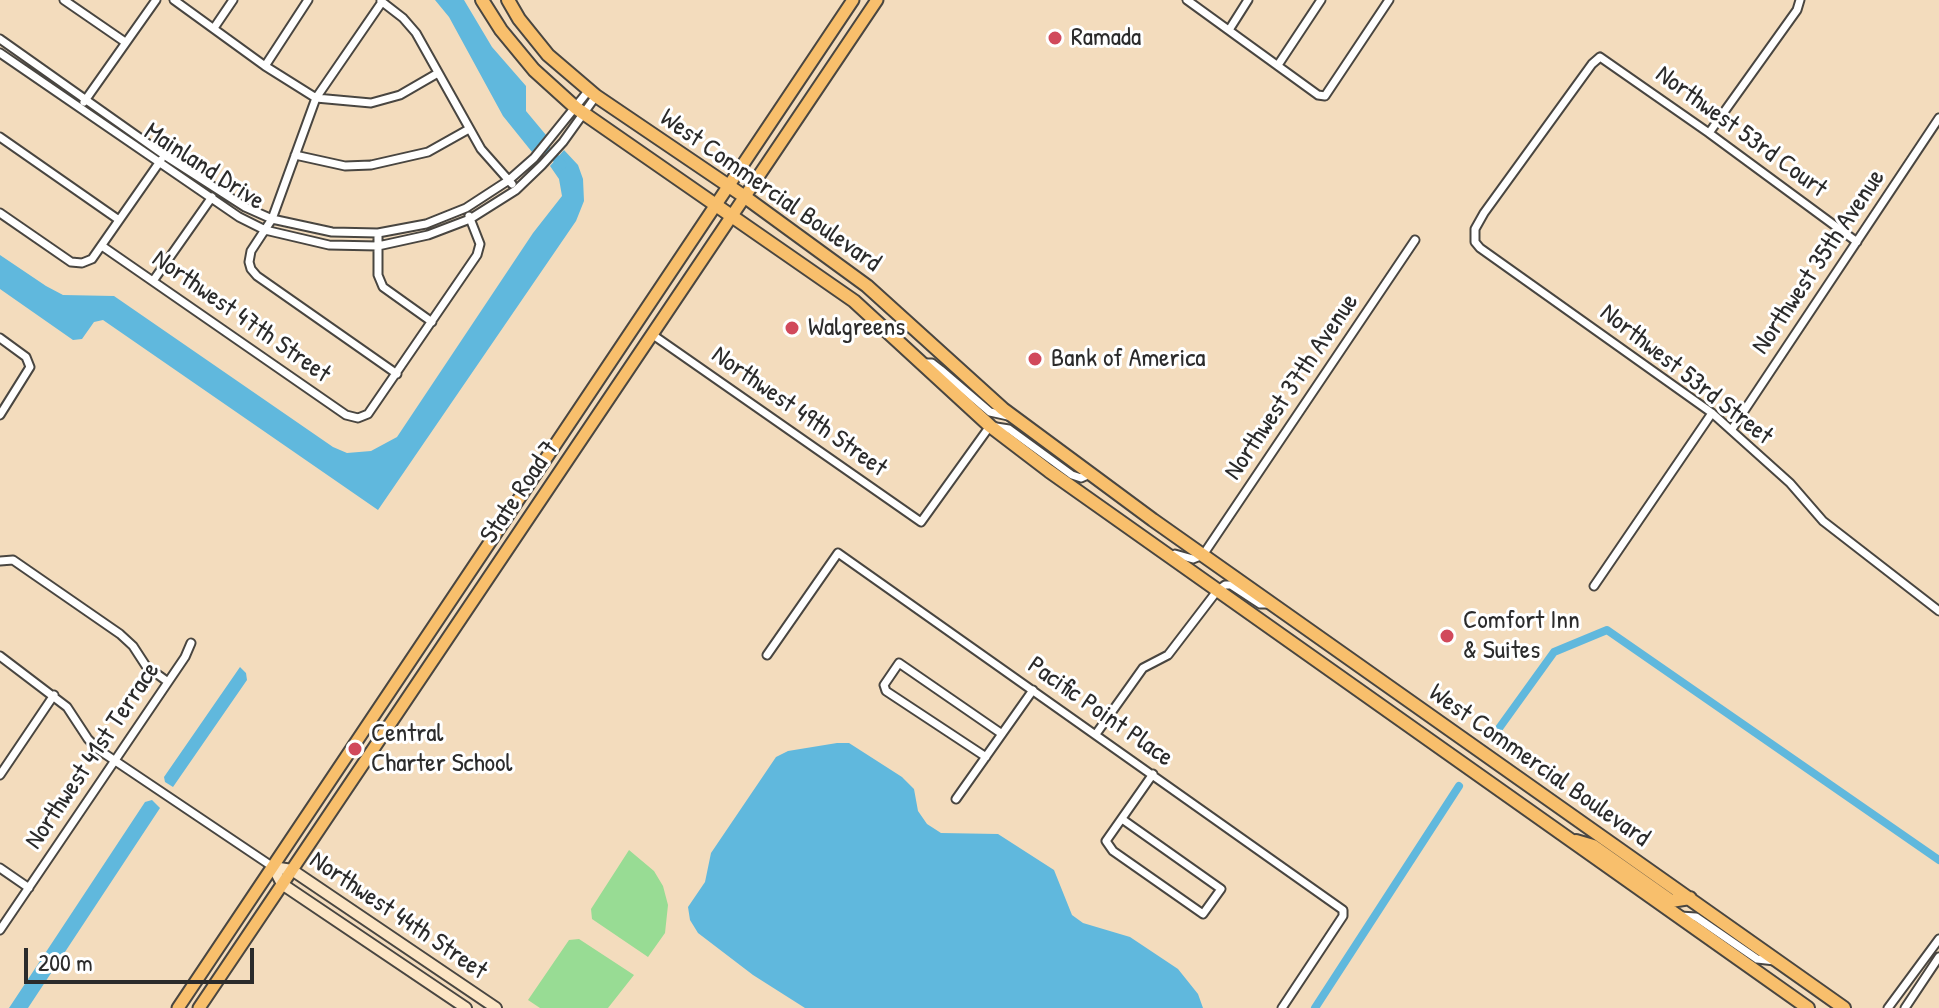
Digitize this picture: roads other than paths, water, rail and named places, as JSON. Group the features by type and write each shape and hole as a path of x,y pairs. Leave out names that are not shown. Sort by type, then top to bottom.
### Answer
{"highway":[{"name":"West Commercial Boulevard","path":"482,0 501,30 534,70 580,110 854,301 990,426 1152,545 1808,1008"},
{"name":"West Commercial Boulevard","path":"508,0 548,55 593,93 745,197 867,286 1011,416 1844,1008"},
{"path":"1566,838 1593,846 1671,901 1690,898"}],"main road":[{"name":"State Road 7","path":"178,1008 853,0"},
{"name":"State Road 7","path":"199,1008 877,0"}],"street":[{"path":"64,0 74,3 125,42"},
{"path":"80,107 156,0"},
{"path":"174,0 265,66 316,98 371,103 400,95 438,73"},
{"path":"214,28 233,0"},
{"path":"265,66 308,0"},
{"path":"1187,0 1318,95 1325,96 1389,0"},
{"path":"1229,30 1248,0"},
{"path":"1278,65 1321,0"},
{"path":"1709,133 1797,10 1800,0"},
{"path":"466,208 480,244 477,255 397,374 251,269 251,251 272,219 316,98 380,1 403,18 416,33 481,149 516,190"},
{"name":"Mainland Drive","path":"0,39 216,190 272,219 332,232 378,233 426,224 466,208 509,180 580,110"},
{"name":"Mainland Drive","path":"0,53 210,199 265,230 329,245 378,246 428,235 470,219 516,190 542,165 563,142 593,93"},
{"name":"Northwest 53rd Court","path":"1475,242 1475,229 1484,213 1600,57 1857,242"},
{"name":"Northwest 35th Avenue","path":"1732,429 1939,118"},
{"path":"295,155 345,166 383,164 428,152 469,129"},
{"path":"0,137 119,220"},
{"path":"0,213 71,262 82,263 92,259 102,246 164,155"},
{"path":"153,281 216,190"},
{"path":"378,233 378,275 383,287 432,322"},
{"name":"Northwest 37th Avenue","path":"1203,555 1415,240"},
{"name":"Northwest 53rd Street","path":"1475,242 1712,413 1790,483 1823,521 1939,611"},
{"name":"Northwest 47th Street","path":"102,246 346,415 358,418 368,414 397,374"},
{"name":"Northwest 49th Street","path":"653,335 921,522 990,426"},
{"path":"0,338 26,357 30,367 0,415"},
{"name":"West Commercial Boulevard","path":"922,364 926,361 941,370 990,412 1011,416"},
{"path":"1594,586 1712,413"},
{"name":"West Commercial Boulevard","path":"990,426 1009,429 1076,477 1090,474"},
{"name":"West Commercial Boulevard","path":"1152,545 1187,559 1198,559 1203,555"},
{"name":"Pacific Point Place","path":"767,655 838,553 1343,910 1343,916 1282,1008"},
{"path":"3,560 13,560 120,634 133,646 146,666 168,682"},
{"name":"West Commercial Boulevard","path":"1217,591 1231,585 1260,604 1273,605"},
{"path":"1096,734 1143,668 1168,655 1217,591"},
{"name":"Northwest 41st Terrace","path":"0,930 185,657 191,643"},
{"path":"0,656 54,695 67,707 88,739 114,761 273,867"},
{"path":"986,757 886,691 884,685 899,663 1002,734"},
{"path":"956,799 1033,690"},
{"path":"0,775 3,763 54,695"},
{"path":"1122,819 1221,889 1203,914 1113,851 1106,841 1153,774"},
{"name":"Northwest 44th Street","path":"273,867 292,870 496,1008"},
{"name":"Northwest 44th Street","path":"273,867 282,884 466,1008"},
{"path":"0,868 29,888"},
{"name":"West Commercial Boulevard","path":"1676,915 1696,917 1757,959 1781,962"},
{"path":"1888,1008 1939,939"},
{"path":"1905,1008 1939,957"}],"water":[{"path":"435,0 464,0 492,47 526,86 526,111 546,135 532,152 503,116 449,17"},
{"path":"564,150 578,165 583,179 584,201 576,221 378,510 103,320 94,322 82,339 73,340 0,289 0,255 63,295 114,296 333,447 347,453 371,451 397,437 533,233 562,196 559,179 550,166"},
{"path":"240,667 246,673 247,680 173,787 165,782 164,777"},
{"path":"849,743 902,777 914,789 918,811 927,824 941,833 998,834 1054,870 1072,915 1083,923 1130,937 1178,969 1198,994 1203,1008 805,1008 753,975 698,933 690,920 688,907 705,882 711,853 776,757 788,751"},
{"path":"152,800 160,808 28,1008 9,1008 145,802"}],"waterway":[{"path":"532,136 563,165"},
{"path":"1492,738 1554,652 1607,630 1939,860"},
{"path":"1315,1008 1459,786"}],"place":[{"name":"Ramada","path":"1055,38"},
{"name":"Walgreens","path":"792,328"},
{"name":"Bank of America","path":"1035,359"},
{"name":"Comfort Inn & Suites","path":"1447,636"},
{"name":"Central Charter School","path":"355,749"}]}
